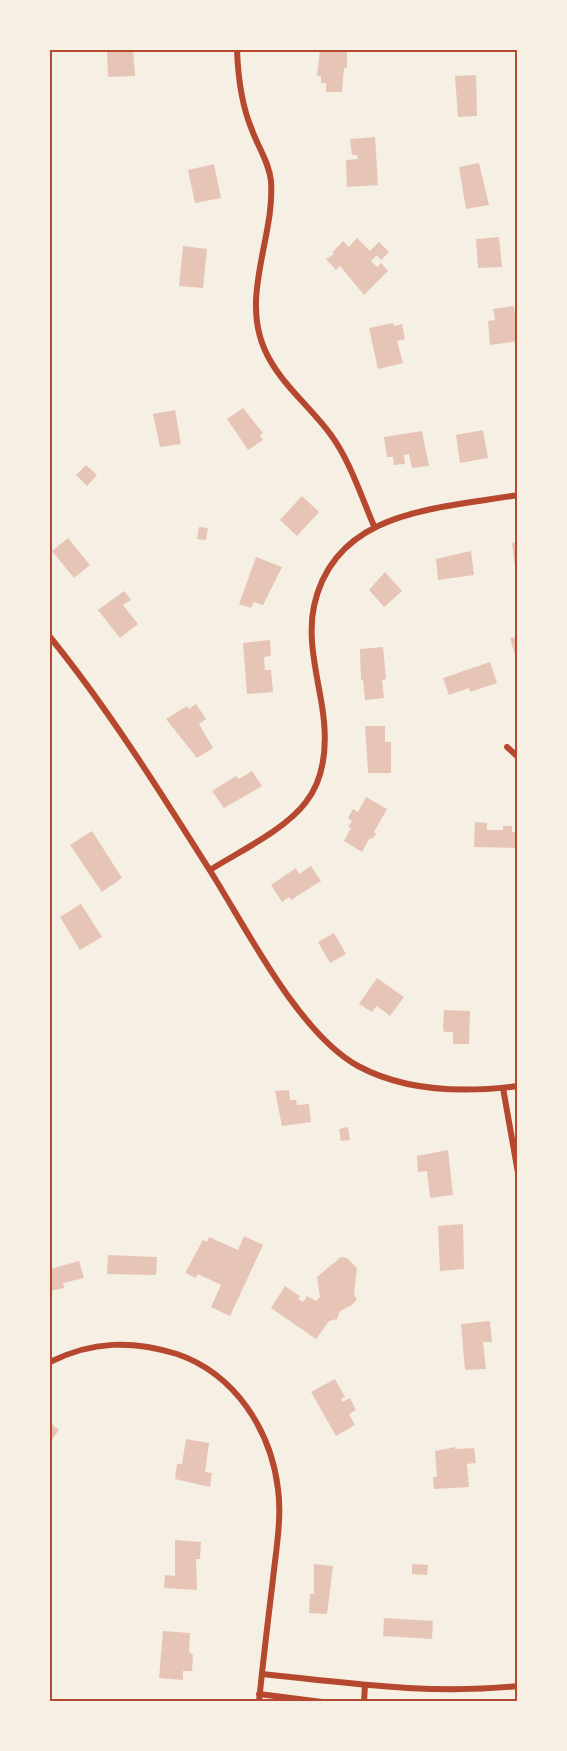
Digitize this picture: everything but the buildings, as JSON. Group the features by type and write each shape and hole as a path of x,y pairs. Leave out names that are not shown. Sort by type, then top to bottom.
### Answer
{"street":[{"path":"237,50 242,101 252,131 265,158 271,180 270,208 259,272 257,304 263,347 273,366 333,436 374,526"},
{"path":"210,870 289,819 307,801 317,781 324,757 326,732 312,636 314,607 322,582 335,558 353,539 374,526 426,511 518,495"},
{"path":"50,637 76,669 133,752 296,1006 334,1049 357,1065 383,1078 421,1088 518,1086"},
{"path":"507,747 518,757"},
{"path":"502,1088 518,1173"},
{"path":"50,1362 91,1346 140,1345 164,1350 187,1358 225,1382 255,1419 274,1464 279,1491 276,1548 259,1698 322,1701"},
{"path":"262,1674 416,1690 466,1691 518,1686"},
{"path":"364,1701 366,1685"}]}
